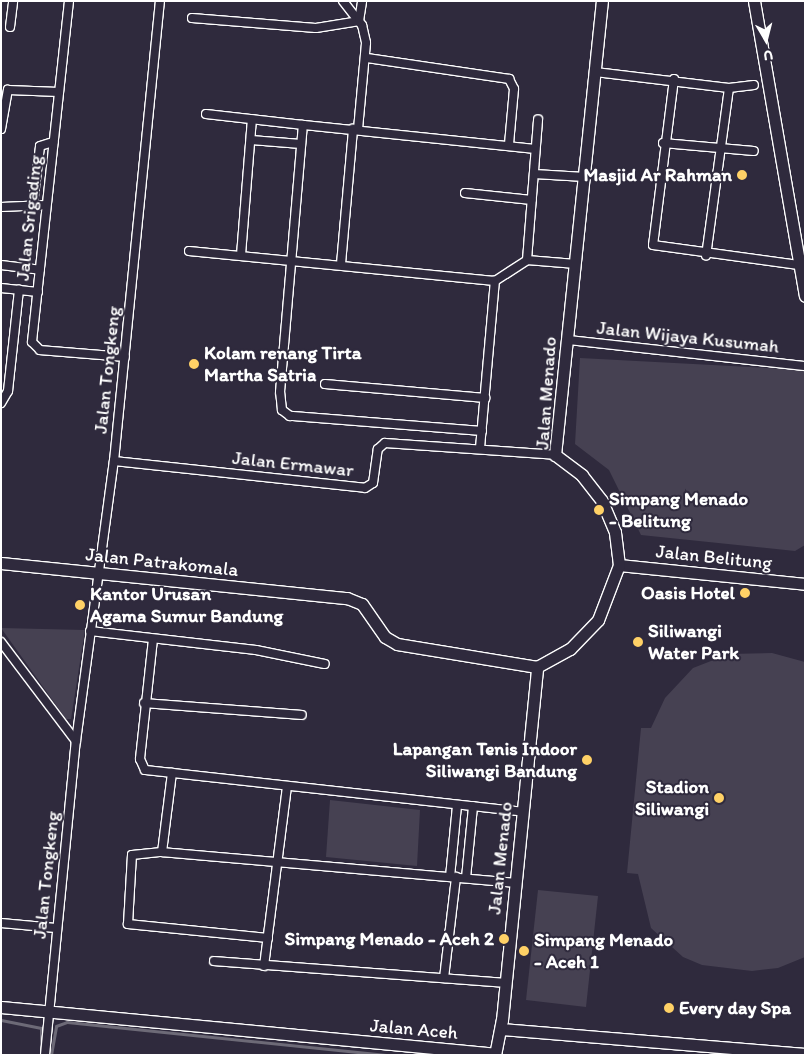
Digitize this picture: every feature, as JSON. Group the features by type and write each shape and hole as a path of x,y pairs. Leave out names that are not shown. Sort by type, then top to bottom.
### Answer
{"street":[{"path":"10,27 13,1"},
{"name":"Jalan Srigading","path":"69,1 38,292 31,336 35,347 125,356"},
{"name":"Jalan Tongkeng","path":"45,1055 56,928 76,741 114,461 160,1"},
{"path":"343,1 359,21"},
{"path":"341,264 356,129 367,58 359,21 362,1"},
{"name":"Jalan Menado","path":"501,1029 537,667 570,649 598,620 619,565 615,532 602,501 582,475 555,455 602,1"},
{"path":"754,1 805,296"},
{"path":"192,18 312,28 359,21"},
{"path":"367,58 509,79 514,89 509,144"},
{"path":"595,72 674,79 729,88 754,85"},
{"path":"674,79 664,143 653,246 706,255 799,265"},
{"path":"706,255 729,88"},
{"path":"1,129 8,90 59,92"},
{"path":"206,114 509,144 534,149"},
{"path":"241,255 252,119"},
{"path":"526,260 538,119"},
{"path":"303,125 280,392 285,414 482,431"},
{"path":"251,140 301,144"},
{"path":"33,205 40,146 53,142"},
{"path":"664,143 754,151"},
{"path":"534,174 585,177"},
{"path":"465,192 532,200"},
{"path":"1,206 46,206"},
{"path":"189,251 291,259 495,281 526,260 576,264"},
{"path":"1,265 40,270"},
{"path":"480,448 495,281"},
{"path":"1,288 38,292"},
{"path":"1,403 8,391 19,290"},
{"name":"Jalan Wijaya Kusumah","path":"568,340 805,366"},
{"path":"325,384 485,398"},
{"name":"Jalan Ermawar","path":"114,461 365,488 373,483 378,449 385,443 480,448 555,455"},
{"name":"Jalan Patrakomala","path":"1,563 356,600 385,637 397,644 537,667"},
{"name":"Jalan Belitung","path":"619,565 805,584"},
{"path":"90,631 256,650 325,664"},
{"path":"153,639 144,703 141,766 172,773 522,812"},
{"path":"3,647 76,741"},
{"path":"144,703 302,715"},
{"path":"162,852 172,773"},
{"path":"264,966 287,786"},
{"path":"444,978 457,804"},
{"path":"466,878 473,806"},
{"path":"268,938 128,924 132,855 162,852 516,883"},
{"path":"1,923 56,928"},
{"path":"214,961 506,983"},
{"name":"Jalan Aceh","path":"1,1007 495,1055 501,1029"},
{"path":"501,1029 805,1054"}],"shaded area":[{"path":"580,358 804,370 805,545 795,551 641,535 609,470 575,444"},
{"path":"1,628 85,630 71,719 66,719"},
{"name":"Stadion Siliwangi","path":"772,653 805,662 805,957 778,968 752,971 702,965 683,957 651,928 638,874 627,873 641,728 651,728 665,698 693,668 729,654"},
{"path":"330,800 420,810 417,866 326,857"},
{"path":"538,890 598,896 586,1007 526,1000"}],"waterway":[{"path":"1,1020 41,1028 41,1055"},
{"path":"51,1055 56,1026 67,1022 386,1055"}],"place":[{"name":"Masjid Ar Rahman","path":"742,175"},
{"name":"Kolam renang Tirta Martha Satria","path":"194,364"},
{"name":"Simpang Menado - Belitung","path":"599,510"},
{"name":"Oasis Hotel","path":"745,593"},
{"name":"Kantor Urusan Agama Sumur Bandung","path":"80,605"},
{"name":"Siliwangi Water Park","path":"638,642"},
{"name":"Lapangan Tenis Indoor Siliwangi Bandung","path":"587,760"},
{"name":"Stadion Siliwangi","path":"719,798"},
{"name":"Simpang Menado - Aceh 2","path":"504,939"},
{"name":"Simpang Menado - Aceh 1","path":"524,951"},
{"name":"Every day Spa","path":"669,1008"}]}
